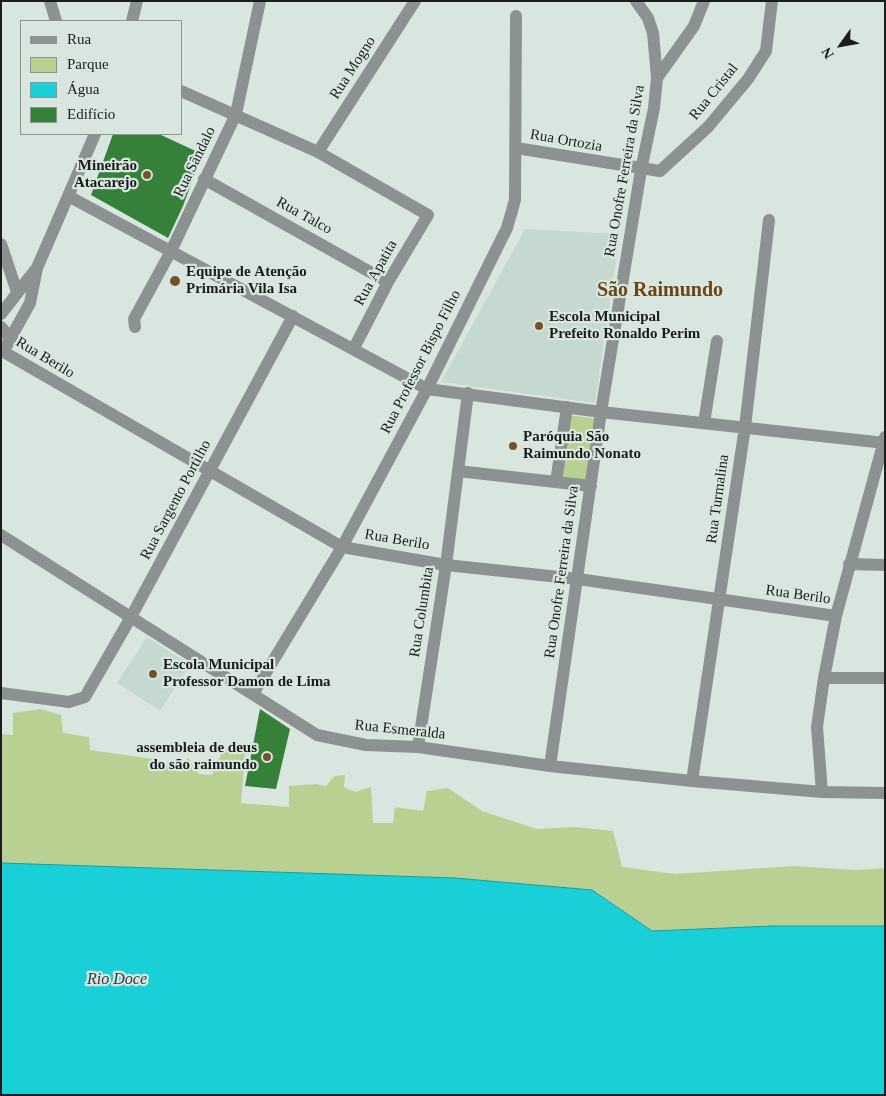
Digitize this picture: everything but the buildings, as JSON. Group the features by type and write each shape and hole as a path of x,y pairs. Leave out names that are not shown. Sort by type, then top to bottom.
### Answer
{"street":[{"path":"50,1 56,20"},
{"path":"132,20 137,1"},
{"name":"Rua Sândalo","path":"135,327 134,319 171,251 236,114 260,1"},
{"name":"Rua Mogno","path":"318,152 415,1"},
{"name":"Rua Onofre Ferreira da Silva","path":"550,766 601,412 641,170 654,108 657,78 653,33 648,18 636,1"},
{"path":"657,78 694,26 704,1"},
{"name":"Rua Cristal","path":"641,170 660,171 678,157 708,127 748,79 766,51 771,2"},
{"name":"Rua Professor Bispo Filho","path":"254,694 342,547 427,388 507,228 515,200 516,16"},
{"path":"182,91 318,152"},
{"path":"4,348 30,303 37,268 70,197 92,137"},
{"name":"Rua Ortozia","path":"516,148 641,170"},
{"name":"Rua Apatita","path":"318,152 428,215 388,282 354,348"},
{"name":"Rua Talco","path":"204,179 388,282"},
{"path":"70,197 427,388 601,412 884,441 849,564 836,616 824,678 817,727 822,792"},
{"name":"Rua Turmalina","path":"692,781 745,427 769,220"},
{"path":"1,244 17,292"},
{"path":"1,314 37,268"},
{"name":"Rua Sargento Portilho","path":"1,693 68,702 84,697 131,617 210,473 293,316"},
{"path":"1,327 7,332 4,348"},
{"path":"704,423 716,340"},
{"name":"Rua Berilo","path":"4,348 210,473 342,547 446,565 578,579 836,616"},
{"name":"Rua Columbita","path":"418,747 446,565 468,393"},
{"path":"556,482 567,407"},
{"path":"458,471 591,486"},
{"name":"Rua Esmeralda","path":"1,535 317,735 366,745 418,747 550,766 692,781 822,792 885,793"},
{"path":"849,564 885,565"},
{"path":"824,678 885,678"}],"shaded area":[{"name":"Escola Municipal Prefeito Ronaldo Perim","path":"525,229 620,234 595,403 441,382"},
{"name":"Escola Municipal Professor Damon de Lima","path":"147,637 190,665 160,711 117,683"}],"green space":[{"path":"568,415 598,419 589,484 558,481"},
{"path":"41,709 61,715 63,733 89,737 90,750 160,760 178,767 188,758 199,774 212,775 224,748 245,754 241,803 289,807 289,786 316,784 326,786 335,776 345,775 344,787 355,792 371,787 373,823 393,823 395,807 423,811 427,791 448,788 482,811 537,829 575,827 613,831 622,867 675,874 794,866 856,870 885,868 885,926 772,926 652,931 592,890 455,878 1,863 1,734 13,735 13,713"}],"water":[{"name":"Rio Doce","path":"1,863 455,878 592,890 652,931 772,926 885,926 885,1095 1,1095"}],"place":[{"name":"Mineirão Atacarejo","path":"147,175"},
{"name":"Equipe de Atenção Primária Vila Isa","path":"175,281"},
{"name":"Escola Municipal Prefeito Ronaldo Perim","path":"539,326"},
{"name":"Paróquia São Raimundo Nonato","path":"513,446"},
{"name":"Escola Municipal Professor Damon de Lima","path":"153,674"},
{"name":"assembleia de deus do são raimundo","path":"267,757"}],"district":[{"name":"São Raimundo","path":"660,291"}]}
